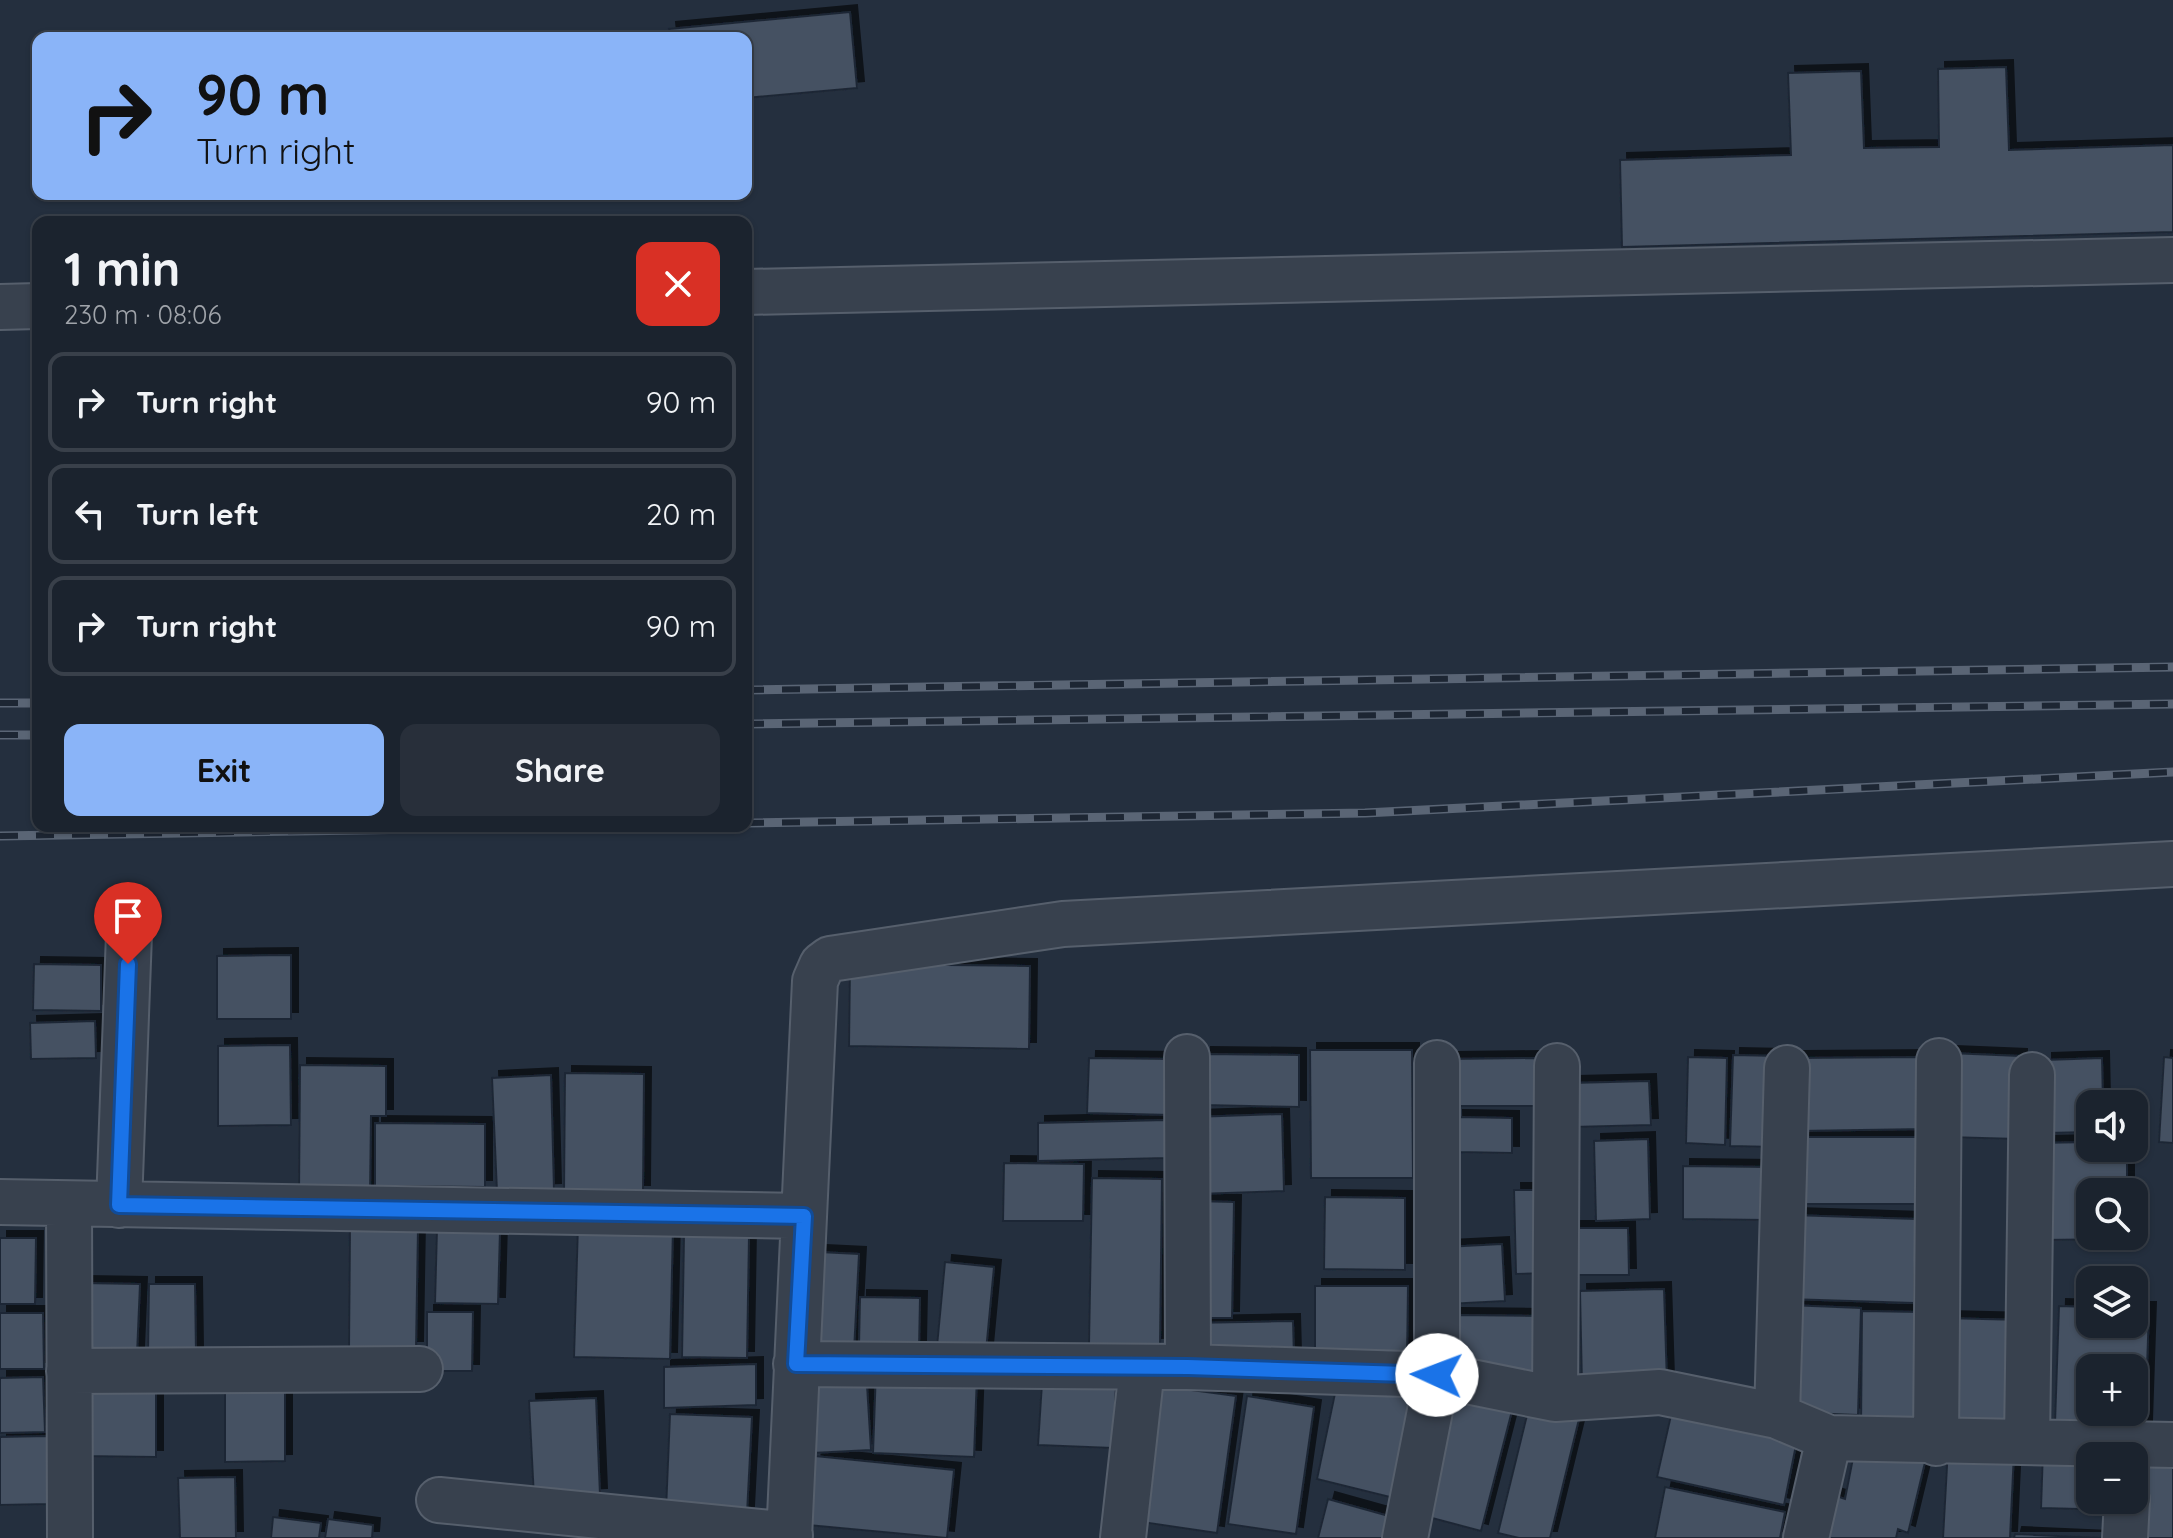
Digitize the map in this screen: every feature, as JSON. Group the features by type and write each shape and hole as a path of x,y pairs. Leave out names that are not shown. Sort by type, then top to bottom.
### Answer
{"street":[{"path":"752,292 2173,260"},
{"path":"0,307 32,306"},
{"path":"439,1500 790,1536 815,981 822,965 830,959 1063,924 2173,864"},
{"path":"119,1205 129,934"},
{"path":"1187,1057 1188,1367"},
{"path":"1936,1443 1939,1061"},
{"path":"1405,1538 1437,1375 1437,1063"},
{"path":"1555,1399 1557,1066"},
{"path":"1777,1416 1787,1068"},
{"path":"2027,1442 2032,1075"},
{"path":"0,1202 804,1216"},
{"path":"69,1204 70,1538"},
{"path":"796,1364 1188,1367 1437,1375 1555,1399 1660,1392 1777,1416 1829,1438 2076,1446"},
{"path":"1123,1538 1142,1368"},
{"path":"69,1371 420,1369"},
{"path":"1806,1538 1829,1438"},
{"path":"2148,1448 2173,1445"},
{"path":"2125,1538 2126,1514"}],"building":[{"path":"850,12 857,88 752,97 752,32 669,32 669,29"},
{"path":"2006,67 2009,150 2173,145 2173,232 1622,247 1620,160 1791,155 1788,73 1861,71 1864,148 1939,147 1938,69"},
{"path":"291,955 291,1019 217,1019 217,956"},
{"path":"34,964 101,965 101,1011 33,1010"},
{"path":"850,964 1030,966 1029,1049 849,1046"},
{"path":"95,1021 96,1058 31,1059 30,1023"},
{"path":"290,1045 291,1125 218,1126 218,1046"},
{"path":"1310,1050 1412,1050 1413,1178 1311,1178"},
{"path":"1949,1053 2020,1056 2018,1139 1946,1137"},
{"path":"1204,1054 1299,1055 1299,1107 1203,1105"},
{"path":"1733,1055 1779,1056 1775,1147 1730,1146"},
{"path":"1688,1057 1727,1058 1725,1145 1686,1143"},
{"path":"1925,1057 1925,1129 1797,1131 1796,1058"},
{"path":"2164,1057 2173,1058 2173,1143 2159,1142"},
{"path":"1089,1058 1173,1059 1172,1115 1087,1113"},
{"path":"1535,1058 1535,1106 1451,1106 1450,1059"},
{"path":"2102,1058 2103,1090 2076,1090 2076,1132 2046,1133 2045,1060"},
{"path":"300,1065 386,1066 386,1116 371,1116 370,1194 299,1193"},
{"path":"565,1073 644,1074 643,1192 564,1191"},
{"path":"551,1075 554,1190 497,1192 492,1078"},
{"path":"1649,1081 1651,1125 1572,1127 1571,1083"},
{"path":"1282,1114 1284,1191 1196,1194 1193,1117"},
{"path":"1456,1117 1512,1118 1512,1153 1457,1152"},
{"path":"1167,1120 1168,1158 1038,1161 1038,1123"},
{"path":"375,1123 485,1124 485,1187 375,1186"},
{"path":"1793,1137 1928,1137 1929,1204 1793,1204"},
{"path":"1648,1139 1650,1219 1596,1221 1594,1141"},
{"path":"2076,1142 2076,1162 2127,1162 2127,1178 2076,1178 2076,1240 2039,1240 2038,1143"},
{"path":"1004,1163 1084,1164 1083,1221 1003,1221"},
{"path":"1683,1166 1768,1167 1768,1220 1683,1219"},
{"path":"1092,1178 1162,1179 1160,1345 1089,1344"},
{"path":"1514,1190 1547,1190 1548,1273 1516,1274"},
{"path":"1325,1197 1405,1198 1405,1270 1324,1269"},
{"path":"1192,1201 1234,1202 1232,1318 1190,1318"},
{"path":"1791,1215 1916,1219 1914,1303 1788,1299"},
{"path":"578,1224 673,1227 670,1359 574,1357"},
{"path":"350,1227 418,1228 416,1348 349,1348"},
{"path":"437,1228 500,1230 498,1304 435,1303"},
{"path":"1573,1228 1628,1228 1629,1275 1573,1275"},
{"path":"684,1235 749,1236 747,1358 682,1357"},
{"path":"0,1238 36,1238 35,1304 0,1304"},
{"path":"1502,1244 1505,1301 1447,1304 1445,1247"},
{"path":"819,1252 859,1254 854,1351 815,1349"},
{"path":"945,1262 994,1267 986,1351 937,1346"},
{"path":"81,1283 140,1284 137,1354 80,1353"},
{"path":"149,1284 195,1284 196,1354 148,1354"},
{"path":"1315,1286 1408,1286 1407,1359 1315,1358"},
{"path":"1664,1289 1667,1384 1582,1386 1580,1291"},
{"path":"860,1297 920,1298 919,1349 859,1346"},
{"path":"1788,1305 1861,1308 1858,1415 1784,1412"},
{"path":"2059,1306 2076,1307 2076,1338 2148,1338 2149,1309 2147,1354 2076,1354 2076,1424 2055,1423"},
{"path":"1862,1311 1919,1312 1917,1429 1861,1428"},
{"path":"427,1312 473,1312 472,1371 427,1371"},
{"path":"0,1313 43,1313 44,1369 0,1369"},
{"path":"1454,1315 1549,1316 1549,1376 1454,1376"},
{"path":"1942,1318 2023,1320 2021,1423 1940,1420"},
{"path":"1293,1321 1294,1358 1191,1360 1191,1323"},
{"path":"756,1364 756,1405 664,1408 664,1367"},
{"path":"866,1369 871,1450 812,1453 807,1373"},
{"path":"876,1370 977,1374 974,1457 873,1453"},
{"path":"43,1377 45,1432 0,1433 0,1378"},
{"path":"1338,1379 1425,1396 1402,1500 1317,1479"},
{"path":"1042,1383 1116,1386 1113,1448 1038,1445"},
{"path":"225,1384 285,1384 285,1461 225,1462"},
{"path":"80,1385 156,1386 156,1457 79,1456"},
{"path":"1154,1385 1236,1396 1217,1533 1135,1521"},
{"path":"1449,1387 1514,1403 1481,1531 1417,1514"},
{"path":"1247,1396 1314,1407 1296,1534 1228,1524"},
{"path":"596,1398 600,1495 534,1498 529,1401"},
{"path":"1674,1402 1799,1430 1784,1505 1657,1477"},
{"path":"1530,1403 1580,1415 1550,1538 1519,1538 1498,1533"},
{"path":"670,1414 752,1417 747,1513 666,1510"},
{"path":"48,1436 50,1504 0,1505 0,1437"},
{"path":"1855,1448 1927,1454 1908,1533 1898,1529 1896,1538 1818,1538 1830,1494 1845,1499"},
{"path":"1948,1448 2014,1452 2010,1538 1943,1538"},
{"path":"2043,1450 2076,1454 2076,1509 2041,1508"},
{"path":"2148,1450 2173,1452 2173,1538 2139,1538 2140,1514 2148,1514"},
{"path":"815,1456 954,1470 947,1538 808,1525"},
{"path":"235,1477 236,1538 180,1538 178,1478"},
{"path":"1665,1487 1785,1512 1780,1538 1655,1538"},
{"path":"1328,1499 1403,1520 1398,1538 1318,1538"},
{"path":"273,1517 321,1523 319,1538 271,1538"},
{"path":"328,1519 373,1525 372,1538 325,1538"},
{"path":"2015,1534 2103,1538 2014,1538"}],"railway":[{"path":"752,690 2173,667"},
{"path":"0,703 32,703"},
{"path":"752,724 2173,704"},
{"path":"0,735 32,735"},
{"path":"752,823 1365,813 2173,772"},
{"path":"0,836 239,832"}],"route":[{"path":"128,964 119,1205 804,1216 796,1364 1188,1367 1437,1375"}]}
